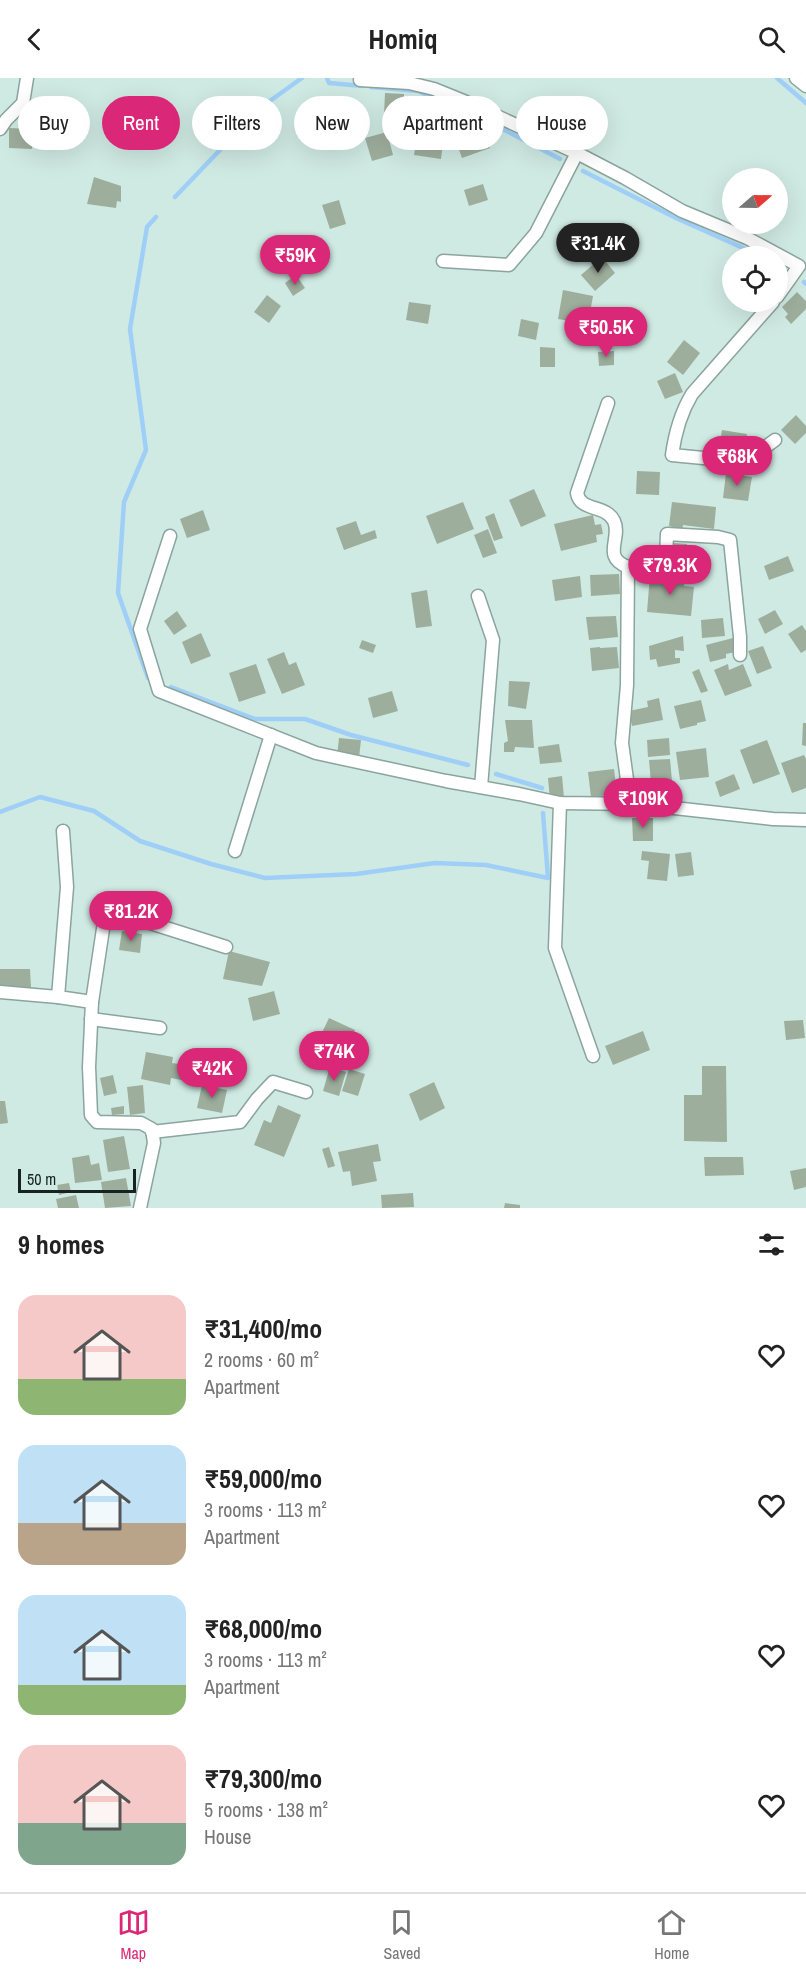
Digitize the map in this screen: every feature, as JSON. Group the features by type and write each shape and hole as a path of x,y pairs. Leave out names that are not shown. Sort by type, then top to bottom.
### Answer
{"street":[{"path":"0,129 23,103 27,78"},
{"path":"796,78 806,86"},
{"path":"360,80 409,83 434,89 577,153 682,211 747,238 802,269 788,285"},
{"path":"443,261 509,265 536,233 577,153"},
{"path":"764,312 692,394 675,430 672,455 745,462 775,440"},
{"path":"608,403 578,499 583,504 606,511 612,516 615,524 614,557 627,567 662,565 666,554 667,534 718,537 730,540 740,655"},
{"path":"170,536 140,629 159,692 316,753 561,803 638,804 773,819 806,820"},
{"path":"627,567 627,685 622,743 628,788 638,804"},
{"path":"478,596 493,640 481,787"},
{"path":"235,851 271,735"},
{"path":"561,803 555,948 593,1056"},
{"path":"58,997 67,887 63,831"},
{"path":"140,1208 139,1203 154,1143 152,1129 141,1123 97,1122 91,1115 89,1067 92,1002 105,909 226,947"},
{"path":"0,992 92,1002"},
{"path":"91,1018 160,1028"},
{"path":"152,1132 240,1122 273,1082 306,1092"}],"building":[{"path":"385,93 404,94 404,96 385,96"},
{"path":"9,128 18,128 18,148 9,148"},
{"path":"382,133 382,150 392,150 393,155 372,161 369,150 370,137"},
{"path":"415,150 442,150 441,159 414,155"},
{"path":"459,150 484,150 462,158"},
{"path":"94,177 121,186 121,202 117,201 116,208 87,204"},
{"path":"483,184 488,200 469,206 464,190"},
{"path":"339,200 346,224 330,229 322,205"},
{"path":"617,228 625,251 603,259 595,236"},
{"path":"602,257 615,273 595,291 581,275"},
{"path":"296,275 305,288 293,296 285,283"},
{"path":"563,290 593,296 588,324 558,319"},
{"path":"797,292 806,301 806,309 791,324 785,317 788,314 788,301"},
{"path":"267,295 281,306 269,323 254,312"},
{"path":"409,302 431,305 428,324 406,320"},
{"path":"625,309 634,316 627,326 618,319"},
{"path":"521,319 539,323 536,340 518,336"},
{"path":"684,340 700,353 683,375 667,362"},
{"path":"540,347 555,348 555,367 540,367"},
{"path":"614,351 614,365 599,366 598,352"},
{"path":"675,373 683,392 665,399 657,381"},
{"path":"796,415 806,426 806,433 795,444 781,430"},
{"path":"722,430 747,434 744,459 718,455"},
{"path":"637,471 660,472 659,495 636,494"},
{"path":"726,473 752,477 748,501 723,498"},
{"path":"534,489 546,516 521,527 509,500"},
{"path":"463,502 474,529 437,544 426,516"},
{"path":"672,502 716,507 714,529 683,525 682,532 672,531 673,527 669,526"},
{"path":"203,510 210,530 187,538 180,519"},
{"path":"494,513 503,538 494,541 485,517"},
{"path":"593,515 595,525 601,524 603,534 596,535 597,542 561,551 554,524"},
{"path":"356,521 361,535 375,530 377,538 344,550 336,528"},
{"path":"488,529 497,553 483,558 474,535"},
{"path":"673,543 702,548 702,572 672,571"},
{"path":"788,556 794,571 769,580 764,566"},
{"path":"619,574 620,594 591,596 590,575"},
{"path":"650,575 685,578 684,586 694,587 691,616 647,612"},
{"path":"580,576 582,597 555,601 552,580"},
{"path":"427,590 432,626 416,628 411,593"},
{"path":"775,610 783,624 765,634 758,619"},
{"path":"177,611 187,626 174,635 164,621"},
{"path":"616,616 618,637 589,640 586,617"},
{"path":"723,618 725,636 702,638 701,620"},
{"path":"802,625 806,631 806,650 801,653 788,634"},
{"path":"201,633 211,656 191,664 182,642"},
{"path":"683,636 684,651 675,650 675,658 680,658 680,663 658,667 656,659 650,660 649,646"},
{"path":"733,638 736,652 726,654 726,658 710,662 706,645"},
{"path":"362,640 376,645 373,653 359,648"},
{"path":"763,646 772,668 757,674 748,651"},
{"path":"617,647 619,668 592,671 590,648"},
{"path":"284,652 289,665 296,662 305,685 282,694 267,659"},
{"path":"256,664 266,693 239,702 229,673"},
{"path":"728,664 729,670 743,664 752,686 725,696 714,670"},
{"path":"699,669 708,691 701,693 692,672"},
{"path":"509,681 530,682 526,709 508,706"},
{"path":"392,691 398,711 373,718 368,698"},
{"path":"659,698 663,720 632,726 629,711 648,707 647,701"},
{"path":"701,700 706,721 680,729 674,706"},
{"path":"505,720 532,720 534,748 515,747 514,752 504,752 504,743 508,741"},
{"path":"803,723 806,723 806,746 802,745"},
{"path":"339,738 361,740 359,758 337,756"},
{"path":"669,738 670,755 648,757 647,740"},
{"path":"767,740 780,774 753,784 740,750"},
{"path":"559,744 562,762 540,764 538,747"},
{"path":"706,748 709,777 680,780 676,752"},
{"path":"804,755 806,788 792,793 781,763"},
{"path":"670,759 672,781 651,783 649,760"},
{"path":"614,769 617,794 591,797 588,772"},
{"path":"734,774 740,789 720,797 715,782"},
{"path":"562,776 564,798 550,800 548,778"},
{"path":"632,818 653,818 653,841 633,841"},
{"path":"642,851 670,854 667,881 647,879 649,861 641,860"},
{"path":"691,852 694,875 678,877 675,854"},
{"path":"122,931 142,934 140,953 119,950"},
{"path":"229,951 270,962 262,986 223,979"},
{"path":"0,969 30,969 31,987 0,988"},
{"path":"274,991 280,1014 253,1021 248,998"},
{"path":"329,1018 355,1030 344,1054 318,1041"},
{"path":"803,1020 805,1038 786,1040 784,1021"},
{"path":"643,1031 650,1050 613,1065 605,1046"},
{"path":"146,1052 173,1057 172,1063 186,1065 184,1073 192,1074 191,1082 171,1078 170,1085 141,1079"},
{"path":"702,1066 726,1066 727,1142 684,1141 684,1095 702,1095"},
{"path":"330,1067 346,1072 339,1096 323,1091"},
{"path":"349,1069 365,1074 358,1096 342,1091"},
{"path":"113,1075 117,1093 104,1096 100,1078"},
{"path":"434,1082 445,1108 420,1121 409,1094"},
{"path":"143,1085 145,1113 130,1115 127,1087"},
{"path":"202,1085 227,1090 222,1113 197,1108"},
{"path":"0,1101 5,1101 8,1123 0,1124"},
{"path":"278,1105 301,1115 284,1157 254,1145 264,1120 271,1123"},
{"path":"124,1106 124,1114 112,1115 111,1108"},
{"path":"124,1136 130,1169 108,1172 103,1140"},
{"path":"378,1144 381,1161 373,1162 377,1181 352,1186 350,1171 343,1172 338,1152"},
{"path":"329,1147 335,1166 328,1168 322,1149"},
{"path":"89,1155 91,1165 99,1163 102,1180 75,1183 72,1158"},
{"path":"704,1157 743,1157 744,1175 705,1176"},
{"path":"806,1168 806,1187 794,1190 790,1171"},
{"path":"126,1178 131,1206 105,1208 101,1182"},
{"path":"69,1183 71,1192 59,1195 57,1185"},
{"path":"413,1193 414,1207 382,1208 381,1195"},
{"path":"76,1195 79,1208 58,1208 56,1199"},
{"path":"505,1203 520,1205 520,1208 504,1208"}],"waterway":[{"path":"175,197 260,108 302,78"},
{"path":"327,78 329,83 363,86"},
{"path":"777,78 806,103"},
{"path":"371,87 418,91 499,127 560,159"},
{"path":"583,171 676,218 739,246"},
{"path":"148,678 118,593 124,502 146,450 130,329 147,227 156,217"},
{"path":"171,687 255,719 305,719 351,735 468,765"},
{"path":"496,774 542,788"},
{"path":"0,812 40,797 94,811 140,841 211,864 265,878 356,874 435,863 486,865 548,878 543,813"}]}
